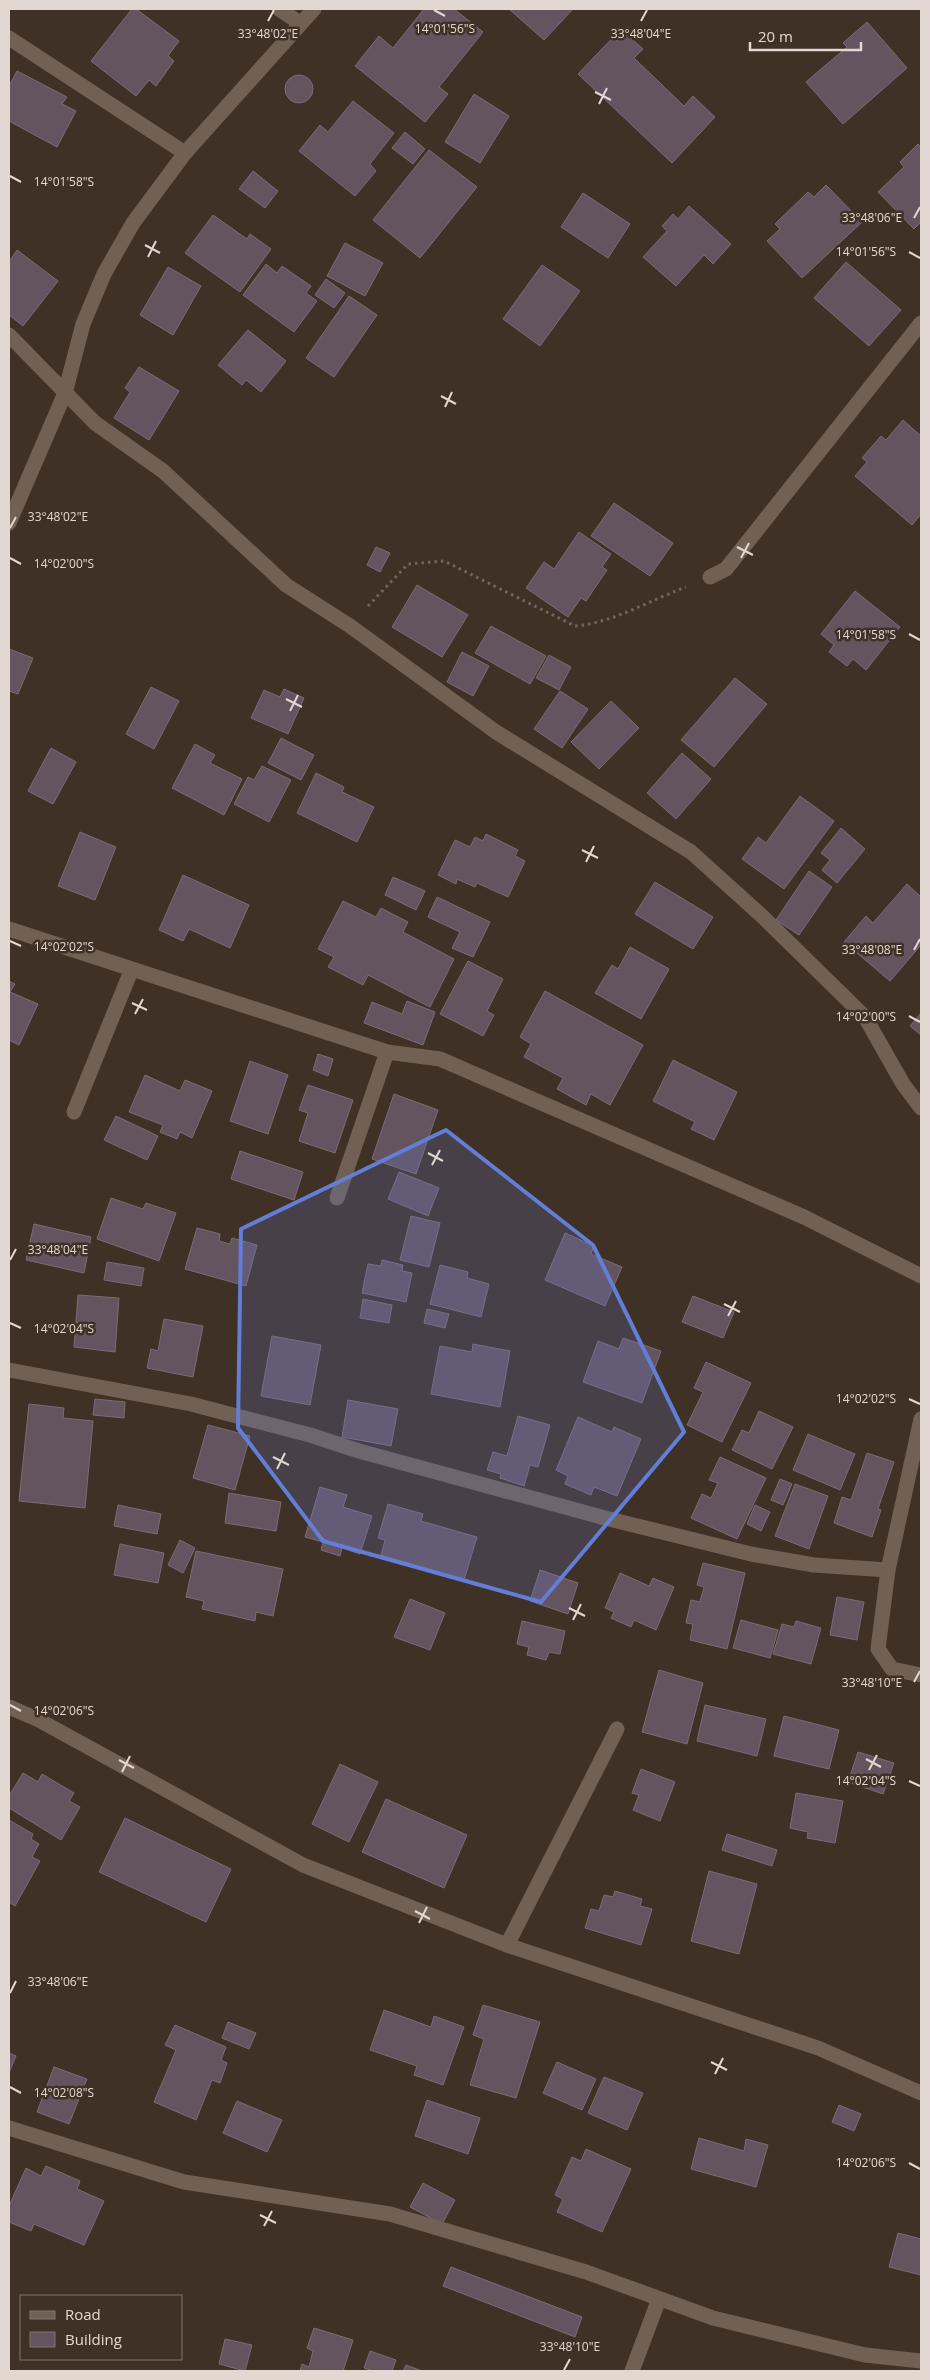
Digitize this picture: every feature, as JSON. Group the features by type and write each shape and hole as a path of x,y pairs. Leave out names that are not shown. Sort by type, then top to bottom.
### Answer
{"street":[{"path":"279,9 300,23"},
{"path":"9,523 65,394 83,324 104,274 133,223 185,154 314,9"},
{"path":"9,38 185,154"},
{"path":"710,577 726,569 921,323"},
{"path":"9,335 95,423 164,471 286,585 350,626 496,732 691,852 763,917 865,1017 903,1084 921,1108"},
{"path":"9,929 131,971 387,1052 440,1058 804,1216 921,1276"},
{"path":"74,1112 131,971"},
{"path":"337,1198 387,1052"},
{"path":"9,1370 191,1404 310,1435 359,1451 595,1515 751,1554 814,1565 888,1570"},
{"path":"921,1420 888,1570 878,1649 892,1669 921,1674"},
{"path":"9,1707 37,1720 303,1865 507,1945 818,2048 921,2093"},
{"path":"507,1945 617,1730"},
{"path":"9,2128 184,2182 390,2214 586,2272 659,2299 740,2325 864,2355 921,2361"},
{"path":"632,2371 659,2299"}],"path":[{"path":"350,626 408,564 444,561 575,626 596,624 655,598 710,577"}],"highlighted area":[{"path":"446,1130 593,1245 684,1432 541,1602 323,1541 238,1428 241,1229"}],"building":[{"path":"132,9 136,9 179,41 168,56 174,61 156,86 149,80 136,96 91,61"},
{"path":"424,9 454,9 483,32 439,87 448,94 425,122 355,66 379,36 393,48"},
{"path":"509,9 573,9 544,40"},
{"path":"867,22 907,68 843,124 806,82 847,47 843,43"},
{"path":"621,29 643,49 634,58 684,106 693,96 715,117 672,163 578,74"},
{"path":"17,71 67,97 62,104 76,111 57,147 9,121 9,86"},
{"path":"299,75 309,79 313,89 309,99 299,103 289,99 285,89 289,79"},
{"path":"474,94 509,116 480,163 445,142"},
{"path":"353,101 394,133 370,164 376,171 355,196 299,151 320,125 328,132"},
{"path":"405,132 425,149 413,164 392,148"},
{"path":"918,144 921,148 921,222 914,229 878,192 904,167 900,162"},
{"path":"429,150 477,187 420,258 373,220"},
{"path":"253,171 278,191 265,208 239,189"},
{"path":"826,185 862,222 802,278 767,241 780,229 775,224 808,192 814,197"},
{"path":"583,193 630,224 608,258 561,227"},
{"path":"689,206 731,244 713,264 704,255 676,286 643,257 667,231 662,226 673,214 678,219"},
{"path":"213,215 247,239 250,234 271,249 240,292 185,253"},
{"path":"345,243 383,263 365,296 327,276"},
{"path":"17,250 58,281 23,326 9,315 9,262"},
{"path":"846,262 901,310 869,346 814,298"},
{"path":"266,264 277,273 282,266 311,286 306,293 317,301 294,332 243,295"},
{"path":"542,265 580,291 540,346 503,319"},
{"path":"168,267 201,286 173,335 140,315"},
{"path":"326,279 345,293 334,308 315,295"},
{"path":"349,296 377,315 334,377 306,358"},
{"path":"248,330 286,361 261,392 246,380 242,385 218,365"},
{"path":"139,367 179,391 149,440 114,418 130,392 125,388"},
{"path":"903,420 921,436 921,514 912,525 855,476 867,462 862,458 881,436 886,440"},
{"path":"614,503 673,543 650,576 591,536"},
{"path":"579,532 611,554 602,567 607,570 586,601 581,598 568,617 526,588 544,562 554,569"},
{"path":"376,547 390,553 380,572 367,565"},
{"path":"417,585 468,615 442,657 392,627"},
{"path":"855,591 900,627 866,670 853,659 847,666 829,652 834,645 821,634"},
{"path":"491,626 546,656 530,684 475,653"},
{"path":"9,649 33,658 18,694 9,691"},
{"path":"462,652 489,666 473,696 447,682"},
{"path":"549,655 571,667 559,690 536,678"},
{"path":"735,678 767,704 714,767 681,740"},
{"path":"151,687 179,701 154,749 126,734"},
{"path":"284,689 304,698 288,734 251,718 264,690 280,697"},
{"path":"560,691 588,709 562,748 534,729"},
{"path":"611,701 639,728 599,769 571,742"},
{"path":"281,738 314,755 301,780 268,763"},
{"path":"195,744 215,755 210,763 242,779 224,815 172,788"},
{"path":"51,748 76,762 53,804 28,791"},
{"path":"682,753 711,779 676,819 647,793"},
{"path":"262,766 291,780 269,822 234,804 248,777 254,780"},
{"path":"316,773 344,787 342,792 374,807 357,842 297,813"},
{"path":"800,796 834,821 784,889 742,859 758,837 766,843"},
{"path":"841,828 865,849 837,883 822,870 830,860 821,853"},
{"path":"80,832 116,847 95,900 58,886"},
{"path":"486,834 518,850 515,856 525,861 508,897 477,883 475,887 457,879 456,884 438,875 455,840 470,847 475,837 483,841"},
{"path":"809,871 832,887 799,935 776,920"},
{"path":"183,875 249,905 230,948 189,929 183,941 159,930"},
{"path":"393,877 425,891 416,910 385,895"},
{"path":"655,882 713,917 693,949 635,914"},
{"path":"907,884 921,897 921,945 890,981 844,942 866,916 873,923"},
{"path":"437,897 490,922 473,957 452,948 460,932 428,917"},
{"path":"343,901 376,917 381,908 408,922 403,932 454,959 430,1007 368,975 363,985 328,967 334,957 318,949"},
{"path":"630,947 669,969 641,1019 595,993 612,965 618,969"},
{"path":"468,961 503,979 487,1011 494,1015 483,1036 440,1014"},
{"path":"9,981 15,984 10,992 38,1004 19,1045 9,1040"},
{"path":"545,991 643,1045 610,1105 591,1094 586,1105 557,1089 563,1078 524,1057 531,1044 520,1037"},
{"path":"407,1001 435,1012 423,1045 364,1023 372,1002 402,1014"},
{"path":"921,1013 921,1035 910,1026"},
{"path":"318,1054 333,1059 328,1076 313,1070"},
{"path":"673,1060 737,1092 714,1140 691,1129 695,1122 653,1101"},
{"path":"250,1061 288,1075 268,1134 230,1121"},
{"path":"145,1075 180,1091 185,1080 212,1091 192,1138 180,1132 177,1139 160,1132 163,1125 129,1112"},
{"path":"308,1085 353,1100 335,1153 299,1141 308,1113 299,1110"},
{"path":"394,1094 438,1110 416,1174 372,1159"},
{"path":"116,1116 158,1136 147,1160 104,1140"},
{"path":"240,1151 303,1172 294,1200 231,1179"},
{"path":"399,1172 439,1188 428,1216 388,1199"},
{"path":"111,1198 143,1209 146,1203 176,1213 159,1261 97,1239"},
{"path":"411,1216 440,1223 429,1267 400,1260"},
{"path":"34,1224 91,1237 84,1273 26,1260"},
{"path":"197,1228 220,1234 219,1241 230,1244 232,1238 257,1245 246,1286 185,1269"},
{"path":"565,1233 594,1246 591,1254 622,1267 605,1306 545,1280"},
{"path":"382,1260 403,1265 402,1271 412,1273 406,1302 362,1293 368,1264 381,1266"},
{"path":"107,1262 144,1268 141,1286 104,1280"},
{"path":"440,1265 468,1272 467,1278 489,1284 481,1317 430,1304"},
{"path":"78,1295 119,1298 115,1352 74,1347"},
{"path":"693,1296 734,1312 723,1338 682,1322"},
{"path":"363,1299 392,1305 389,1323 360,1318"},
{"path":"427,1309 449,1314 445,1328 424,1323"},
{"path":"164,1319 203,1326 193,1377 147,1368 151,1349 158,1351"},
{"path":"272,1336 321,1345 310,1405 261,1396"},
{"path":"623,1338 661,1351 642,1403 583,1382 598,1341 619,1349"},
{"path":"473,1344 510,1351 500,1407 431,1394 440,1346 472,1352"},
{"path":"706,1362 751,1383 722,1442 687,1425 703,1392 694,1388"},
{"path":"95,1399 125,1402 124,1418 93,1415"},
{"path":"348,1400 398,1409 391,1446 342,1437"},
{"path":"29,1404 64,1408 63,1418 93,1421 85,1508 19,1501"},
{"path":"759,1411 793,1427 772,1469 732,1450 742,1430 749,1433"},
{"path":"518,1416 550,1425 538,1467 530,1465 524,1486 500,1478 501,1474 487,1470 493,1452 507,1456"},
{"path":"578,1417 612,1432 614,1427 641,1439 617,1496 594,1487 591,1495 565,1484 568,1476 556,1470"},
{"path":"208,1425 250,1436 235,1490 193,1478"},
{"path":"808,1434 855,1454 840,1490 793,1470"},
{"path":"867,1453 894,1462 878,1509 881,1510 872,1537 834,1523 842,1497 851,1500"},
{"path":"720,1457 766,1478 737,1539 691,1518 702,1494 711,1498 718,1483 709,1480"},
{"path":"780,1479 792,1484 783,1505 771,1500"},
{"path":"795,1484 828,1496 809,1549 775,1536"},
{"path":"320,1487 347,1495 343,1507 372,1516 360,1554 342,1548 340,1556 321,1550 323,1542 305,1537"},
{"path":"229,1493 281,1502 276,1531 225,1523"},
{"path":"388,1504 423,1514 421,1521 477,1537 464,1580 381,1555 385,1540 378,1538"},
{"path":"118,1505 161,1514 157,1534 114,1526"},
{"path":"755,1505 770,1512 761,1531 747,1524"},
{"path":"180,1540 195,1548 183,1573 168,1565"},
{"path":"120,1544 164,1553 158,1583 114,1575"},
{"path":"196,1551 283,1569 273,1616 256,1612 255,1621 202,1609 204,1601 186,1597"},
{"path":"703,1563 745,1573 727,1649 690,1640 693,1624 686,1623 691,1600 700,1602 704,1587 697,1585"},
{"path":"540,1570 578,1583 568,1614 530,1601"},
{"path":"620,1573 649,1586 653,1578 674,1587 656,1630 634,1620 631,1627 611,1618 614,1612 605,1608"},
{"path":"837,1597 864,1602 857,1640 830,1635"},
{"path":"410,1599 445,1613 430,1650 394,1637"},
{"path":"741,1620 778,1630 770,1658 733,1648"},
{"path":"522,1621 565,1631 560,1654 549,1652 546,1660 527,1655 529,1647 517,1644"},
{"path":"796,1621 821,1628 811,1664 773,1654 782,1624 794,1627"},
{"path":"659,1670 703,1683 687,1744 642,1732"},
{"path":"705,1705 766,1719 757,1756 697,1741"},
{"path":"784,1716 839,1730 829,1769 774,1756"},
{"path":"858,1752 894,1763 883,1794 848,1782"},
{"path":"340,1764 378,1782 349,1842 312,1824"},
{"path":"641,1769 675,1782 660,1821 633,1810 639,1795 632,1793"},
{"path":"23,1773 38,1782 42,1774 74,1793 69,1801 80,1807 61,1840 9,1808 9,1796"},
{"path":"796,1793 843,1801 835,1843 807,1838 808,1832 790,1828"},
{"path":"386,1799 467,1835 444,1888 362,1852"},
{"path":"125,1818 231,1869 206,1922 99,1872"},
{"path":"9,1820 33,1834 31,1839 39,1844 32,1857 40,1861 15,1906 9,1902"},
{"path":"727,1834 777,1850 772,1866 722,1850"},
{"path":"709,1871 757,1884 739,1954 691,1941"},
{"path":"615,1891 642,1899 640,1906 652,1909 641,1945 585,1928 591,1909 599,1911 604,1895 613,1897"},
{"path":"483,2005 540,2022 516,2098 470,2085 484,2039 473,2035"},
{"path":"384,2010 431,2027 434,2016 464,2027 443,2085 414,2075 417,2066 370,2050"},
{"path":"228,2022 256,2033 249,2049 222,2038"},
{"path":"175,2025 226,2047 221,2060 227,2063 220,2083 212,2080 196,2120 154,2102 176,2050 165,2045"},
{"path":"9,2053 16,2056 9,2073"},
{"path":"557,2062 596,2079 582,2110 543,2093"},
{"path":"54,2067 87,2079 69,2124 37,2112"},
{"path":"604,2077 643,2093 627,2130 588,2113"},
{"path":"427,2100 480,2118 468,2154 415,2136"},
{"path":"237,2101 282,2120 267,2152 223,2133"},
{"path":"839,2105 861,2114 854,2131 832,2122"},
{"path":"699,2138 744,2151 746,2139 768,2145 756,2187 691,2169"},
{"path":"586,2149 631,2169 602,2232 557,2212 563,2199 555,2195 572,2157 581,2161"},
{"path":"46,2166 80,2181 77,2189 104,2201 84,2245 34,2224 31,2231 9,2222 9,2206 26,2168 41,2176"},
{"path":"423,2183 455,2200 442,2224 410,2207"},
{"path":"898,2233 921,2239 921,2275 889,2267"},
{"path":"451,2267 582,2317 575,2337 443,2286"},
{"path":"314,2328 353,2340 343,2371 300,2371 302,2364 309,2367 313,2351 307,2348"},
{"path":"225,2339 252,2345 245,2371 219,2364"},
{"path":"370,2351 396,2360 392,2371 373,2371 364,2368"},
{"path":"406,2365 422,2371 403,2371"}]}
